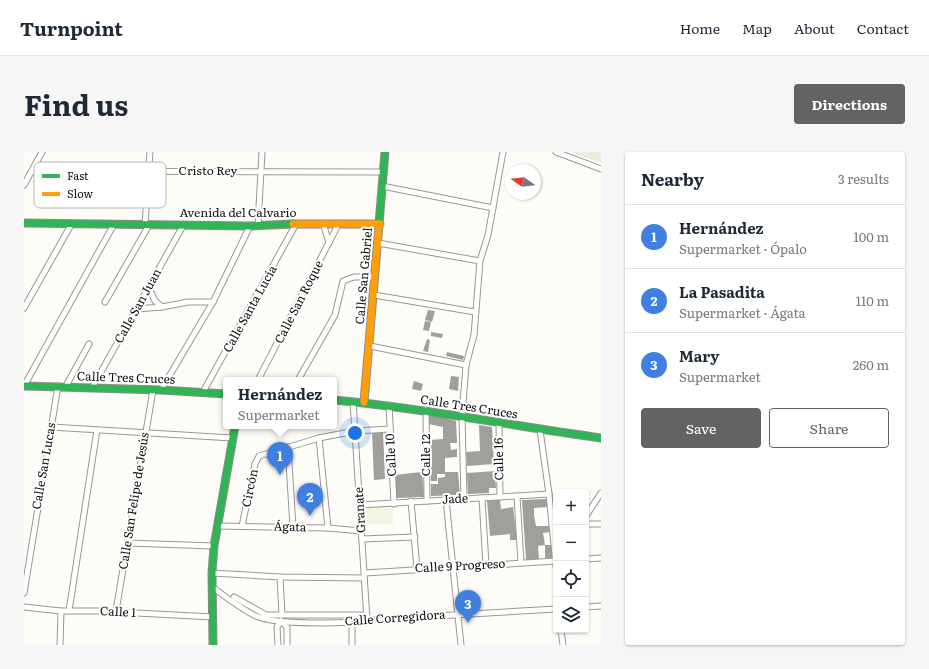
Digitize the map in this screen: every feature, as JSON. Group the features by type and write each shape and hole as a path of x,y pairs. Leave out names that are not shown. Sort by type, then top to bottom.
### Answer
{"street":[{"path":"37,162 42,152"},
{"path":"149,162 150,152"},
{"path":"258,225 262,152"},
{"name":"Calle San Gabriel","path":"364,402 370,346 385,152"},
{"path":"464,499 462,416 466,365 474,335 480,261 488,235 503,152"},
{"path":"556,152 601,169"},
{"path":"24,185 34,167"},
{"name":"Cristo Rey","path":"166,170 383,172"},
{"path":"382,186 492,208"},
{"path":"105,302 147,225 148,208"},
{"path":"323,223 329,243"},
{"name":"Avenida del Calvario","path":"24,224 113,226 184,224 250,226 323,223 380,224"},
{"name":"Calle San Juan","path":"92,388 184,224"},
{"name":"Calle Santa Lucía","path":"203,392 296,224"},
{"name":"Calle San Roque","path":"260,377 339,224"},
{"path":"24,308 71,225"},
{"path":"24,386 113,226"},
{"path":"161,390 213,302 250,226"},
{"path":"378,243 480,261"},
{"path":"300,377 335,315 343,281 354,277 375,277"},
{"path":"149,288 155,301 162,307"},
{"path":"374,295 475,312"},
{"path":"137,309 162,307 188,302 213,302"},
{"path":"66,386 89,344"},
{"path":"370,346 466,365"},
{"name":"Calle Tres Cruces","path":"24,386 66,386 223,394"},
{"name":"Calle San Lucas","path":"24,593 58,386"},
{"name":"Calle San Felipe de Jesús","path":"116,612 153,390"},
{"name":"Calle Tres Cruces","path":"337,400 426,410 540,430 601,438"},
{"name":"Granate","path":"353,401 367,617"},
{"name":"Calle 10","path":"389,405 394,504"},
{"name":"Calle 12","path":"426,410 427,500"},
{"name":"Calle 16","path":"499,422 500,497"},
{"path":"51,427 232,438"},
{"path":"214,645 212,573 214,546 234,429"},
{"name":"Circón","path":"242,526 256,460 261,455 319,438 356,431 390,429"},
{"path":"69,611 97,430"},
{"path":"540,430 554,525"},
{"path":"319,438 328,528"},
{"path":"288,448 293,527"},
{"path":"589,511 601,493"},
{"name":"Jade","path":"360,505 550,494"},
{"path":"517,496 521,563"},
{"path":"482,498 486,565"},
{"path":"446,500 461,645"},
{"path":"411,501 417,569"},
{"path":"589,524 601,524"},
{"name":"Ágata","path":"218,526 328,528 361,531"},
{"path":"362,539 415,537"},
{"path":"127,543 214,546"},
{"path":"589,559 601,558"},
{"name":"Calle 9 Progreso","path":"212,573 280,577 365,576 417,569 553,561"},
{"path":"280,577 282,618 286,627 287,645"},
{"path":"212,587 255,615 282,618 367,617"},
{"path":"234,597 264,615 282,618"},
{"path":"589,607 601,606"},
{"name":"Calle 1","path":"24,607 61,611 213,617"},
{"name":"Calle Corregidora","path":"282,618 352,623 367,617 553,609"},
{"path":"60,645 61,611"},
{"path":"278,645 277,627 282,618"},
{"path":"352,623 352,645"},
{"path":"561,633 563,645"}],"green space":[{"path":"570,152 601,152 601,163"},
{"path":"393,506 393,524 365,524 365,507"}],"building":[{"path":"428,310 435,311 432,322 425,320"},
{"path":"425,321 431,322 429,331 423,330"},
{"path":"431,332 443,334 442,338 431,336"},
{"path":"427,339 430,340 428,352 423,351"},
{"path":"447,352 464,356 463,360 446,356"},
{"path":"451,376 459,377 458,391 449,389"},
{"path":"414,381 423,384 421,391 412,389"},
{"path":"428,414 456,421 457,443 450,443 451,450 457,449 457,457 445,458 445,472 458,472 460,495 431,496 431,484 438,484 438,478 445,477 445,474 437,474 437,481 431,481 429,440 443,439 443,427 428,424"},
{"path":"479,425 492,427 494,464 467,466 466,452 480,451"},
{"path":"383,431 385,479 374,480 372,432"},
{"path":"495,471 496,488 489,488 489,493 468,494 467,473"},
{"path":"422,472 424,497 395,498 394,475"},
{"path":"547,499 548,507 534,508 534,515 536,526 549,526 550,532 543,533 545,545 538,546 539,559 526,560 522,500"},
{"path":"487,500 500,500 501,509 513,507 517,540 510,540 510,534 490,536"},
{"path":"545,545 551,545 552,558 545,558"}],"traffic: fast":[{"path":"379,224 385,152"},
{"path":"24,223 250,226 293,224"},
{"path":"24,386 161,390 223,394"},
{"path":"337,400 435,412 601,438"},
{"path":"213,645 212,573 214,546 234,429"}],"traffic: slow":[{"path":"293,224 380,224"},
{"path":"364,402 379,224"}],"place":[{"name":"Hernández","path":"280,475"},
{"name":"La Pasadita","path":"310,516"},
{"name":"Mary","path":"468,623"}]}
